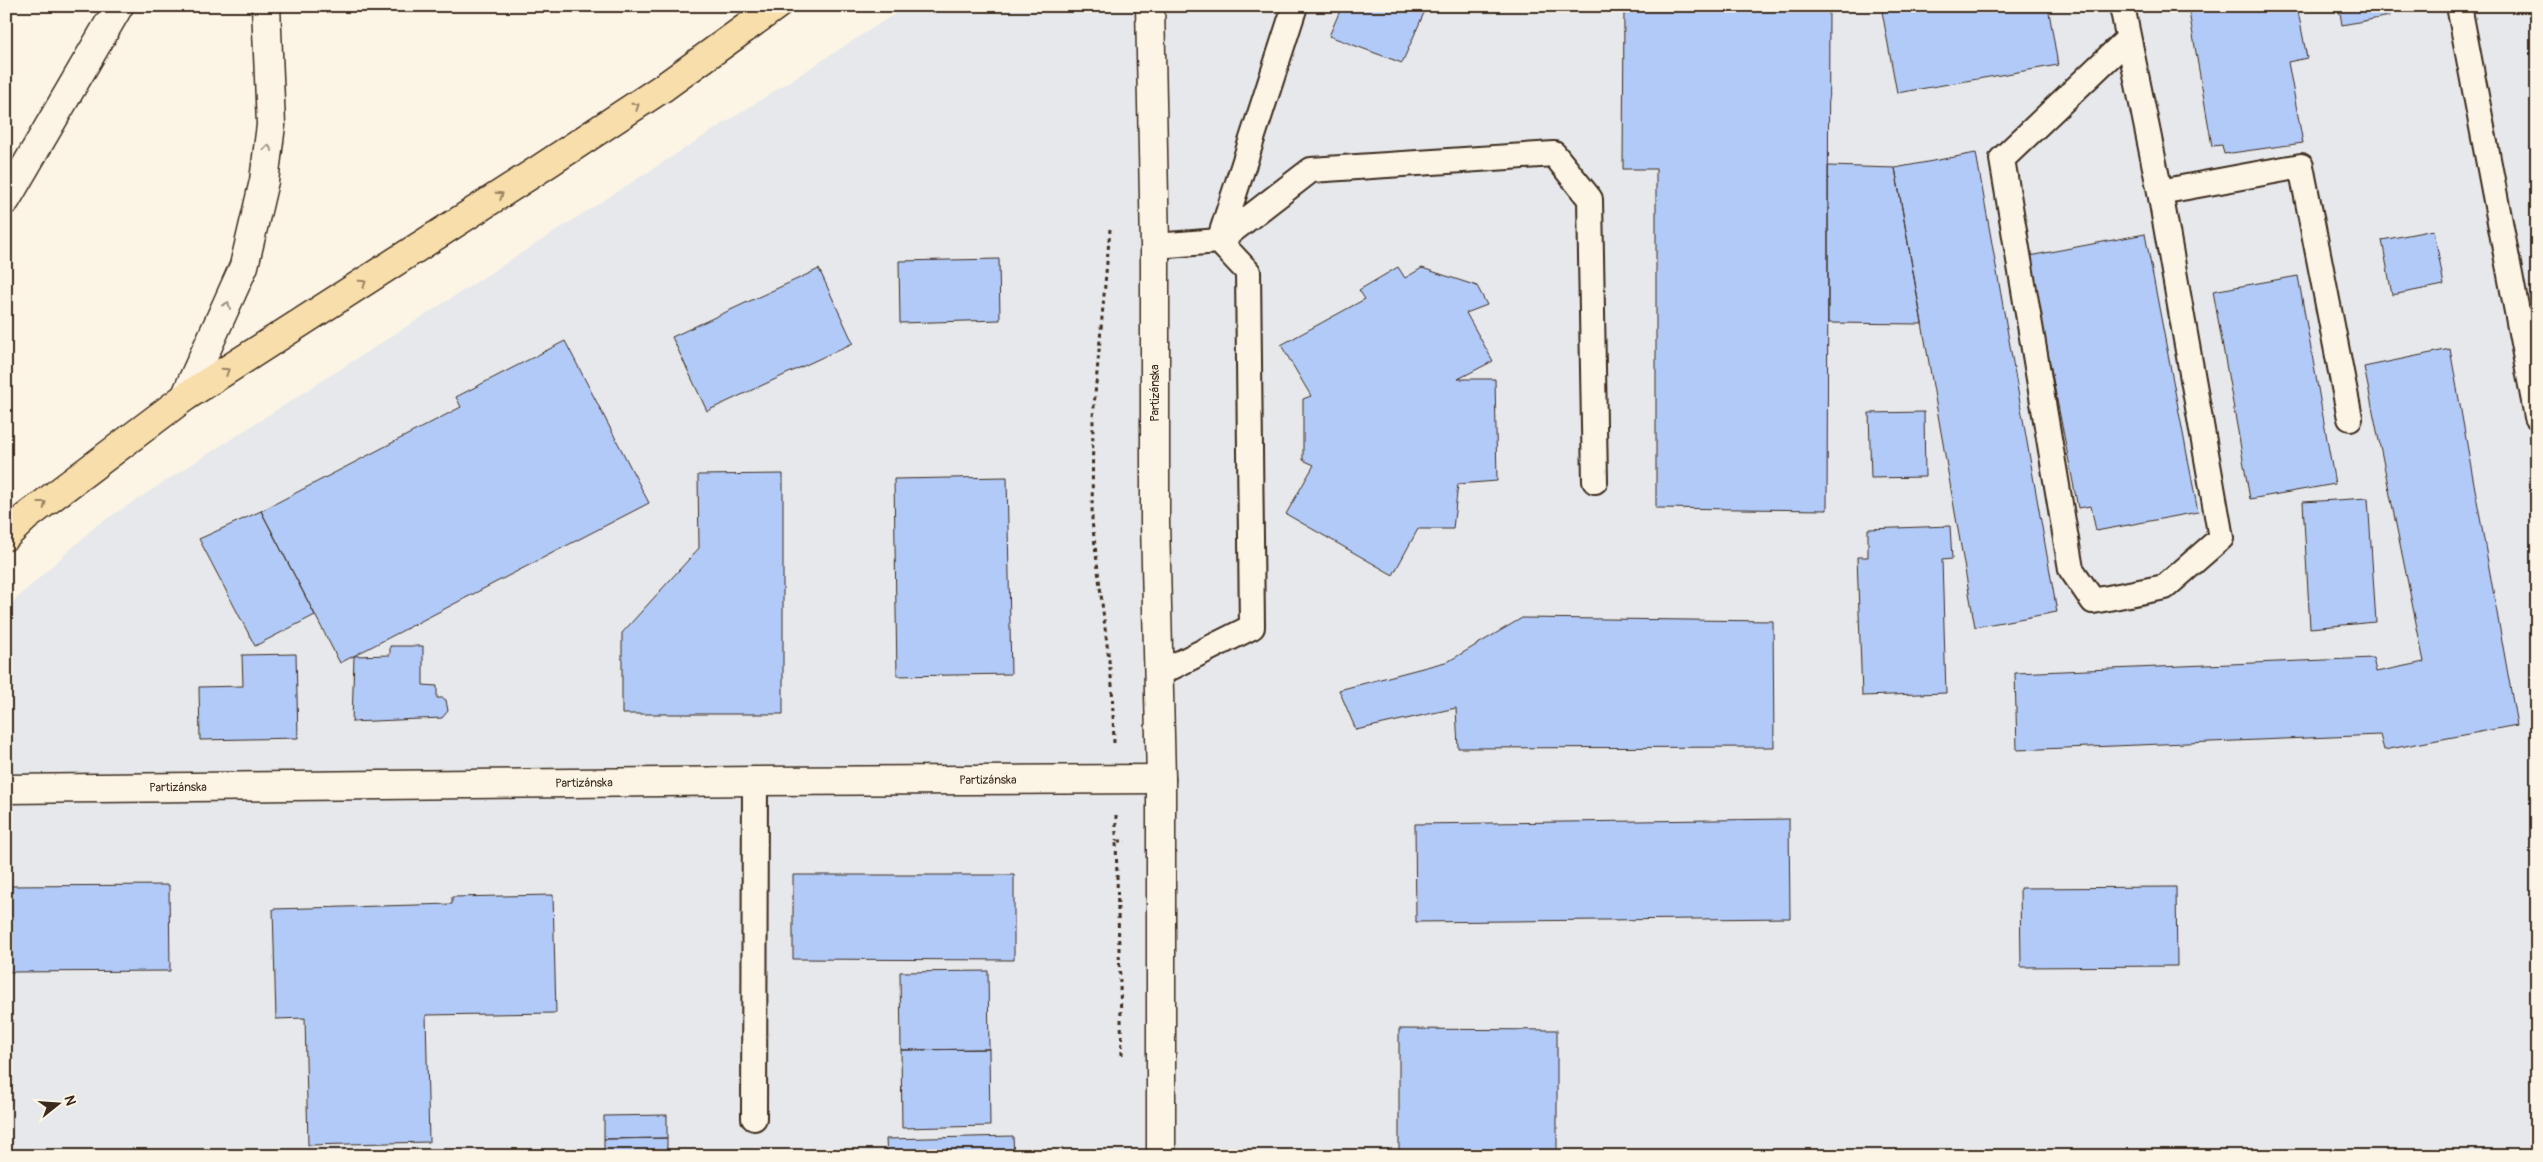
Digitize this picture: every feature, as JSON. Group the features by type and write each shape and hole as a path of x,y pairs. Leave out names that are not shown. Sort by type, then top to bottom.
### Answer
{"main road":[{"path":"6,536 26,517 185,397 554,160 664,87 776,6"}],"street":[{"path":"6,200 119,6"},
{"path":"185,397 244,266 264,181 271,125 266,6"},
{"name":"Partizánska","path":"1150,6 1155,246 1155,521 1161,779 1161,1156"},
{"name":"Partizánska","path":"6,789 755,781 1161,779"}],"lane":[{"path":"1219,241 1295,6"},
{"path":"2122,6 2160,192 2221,538 2165,587 2093,601 2071,569 2002,159 2128,39"},
{"path":"2459,6 2537,417"},
{"path":"1155,246 1219,241 1312,170 1554,154 1590,199 1595,482"},
{"path":"2160,192 2301,166 2350,418"},
{"path":"1158,674 1252,627 1248,272 1219,241"},
{"path":"754,1118 755,781"}],"path":[{"path":"1110,229 1093,417 1092,521 1112,685 1116,842"}],"shaded area":[{"path":"907,6 2537,6 2537,1156 6,1156 6,608 97,525"}],"building":[{"path":"1342,6 1427,6 1402,63 1329,36"},
{"path":"1624,6 1829,6 1827,510 1656,508 1656,169 1623,169"},
{"path":"1881,6 2048,6 2058,65 1897,93"},
{"path":"2188,6 2297,6 2307,58 2288,62 2303,143 2224,154 2222,145 2212,146"},
{"path":"2339,6 2388,6 2390,16 2342,25"},
{"path":"1976,153 2057,612 1975,627 1895,168"},
{"path":"1828,166 1895,168 1922,324 1828,323"},
{"path":"2434,230 2444,285 2392,295 2382,240"},
{"path":"2145,234 2198,512 2096,531 2091,506 2078,508 2029,256"},
{"path":"999,259 1000,320 900,323 899,261"},
{"path":"1398,267 1405,278 1422,268 1477,286 1487,305 1466,313 1493,361 1458,379 1495,379 1497,481 1458,484 1453,529 1418,529 1393,575 1286,514 1314,465 1303,460 1303,399 1311,396 1281,345 1365,299 1359,290"},
{"path":"819,269 853,343 707,411 672,337"},
{"path":"2298,276 2335,484 2250,499 2213,291"},
{"path":"565,341 649,503 340,663 261,511 461,407 456,397"},
{"path":"2450,349 2517,725 2384,750 2380,735 2017,750 2015,673 2373,658 2376,672 2424,662 2364,367"},
{"path":"1924,412 1925,477 1871,478 1869,413"},
{"path":"783,474 783,714 622,714 622,633 699,548 698,475"},
{"path":"1007,477 1011,674 897,676 894,479"},
{"path":"2368,498 2376,622 2310,628 2303,502"},
{"path":"261,511 315,615 255,646 199,539"},
{"path":"1950,526 1952,559 1942,560 1946,693 1862,696 1857,557 1868,557 1868,529"},
{"path":"1522,618 1773,621 1774,747 1458,748 1456,708 1356,730 1339,690 1449,661"},
{"path":"390,646 423,646 423,685 437,686 437,698 446,700 448,711 442,718 352,722 354,656 390,655"},
{"path":"296,654 298,738 200,740 199,687 243,686 242,655"},
{"path":"1789,819 1790,918 1416,922 1415,824"},
{"path":"793,875 1014,875 1014,960 793,959"},
{"path":"169,885 170,971 6,972 6,886"},
{"path":"2176,887 2177,966 2021,967 2020,888"},
{"path":"553,895 556,1013 426,1015 429,1142 308,1145 305,1018 276,1019 273,909 452,904 452,897"},
{"path":"988,971 989,1049 901,1050 900,972"},
{"path":"1399,1029 1557,1030 1557,1156 1399,1156"},
{"path":"989,1049 990,1126 902,1128 901,1050"},
{"path":"667,1115 667,1138 604,1139 604,1116"},
{"path":"1013,1136 1014,1156 887,1156 886,1139"},
{"path":"667,1138 667,1156 604,1156 604,1139"}]}
